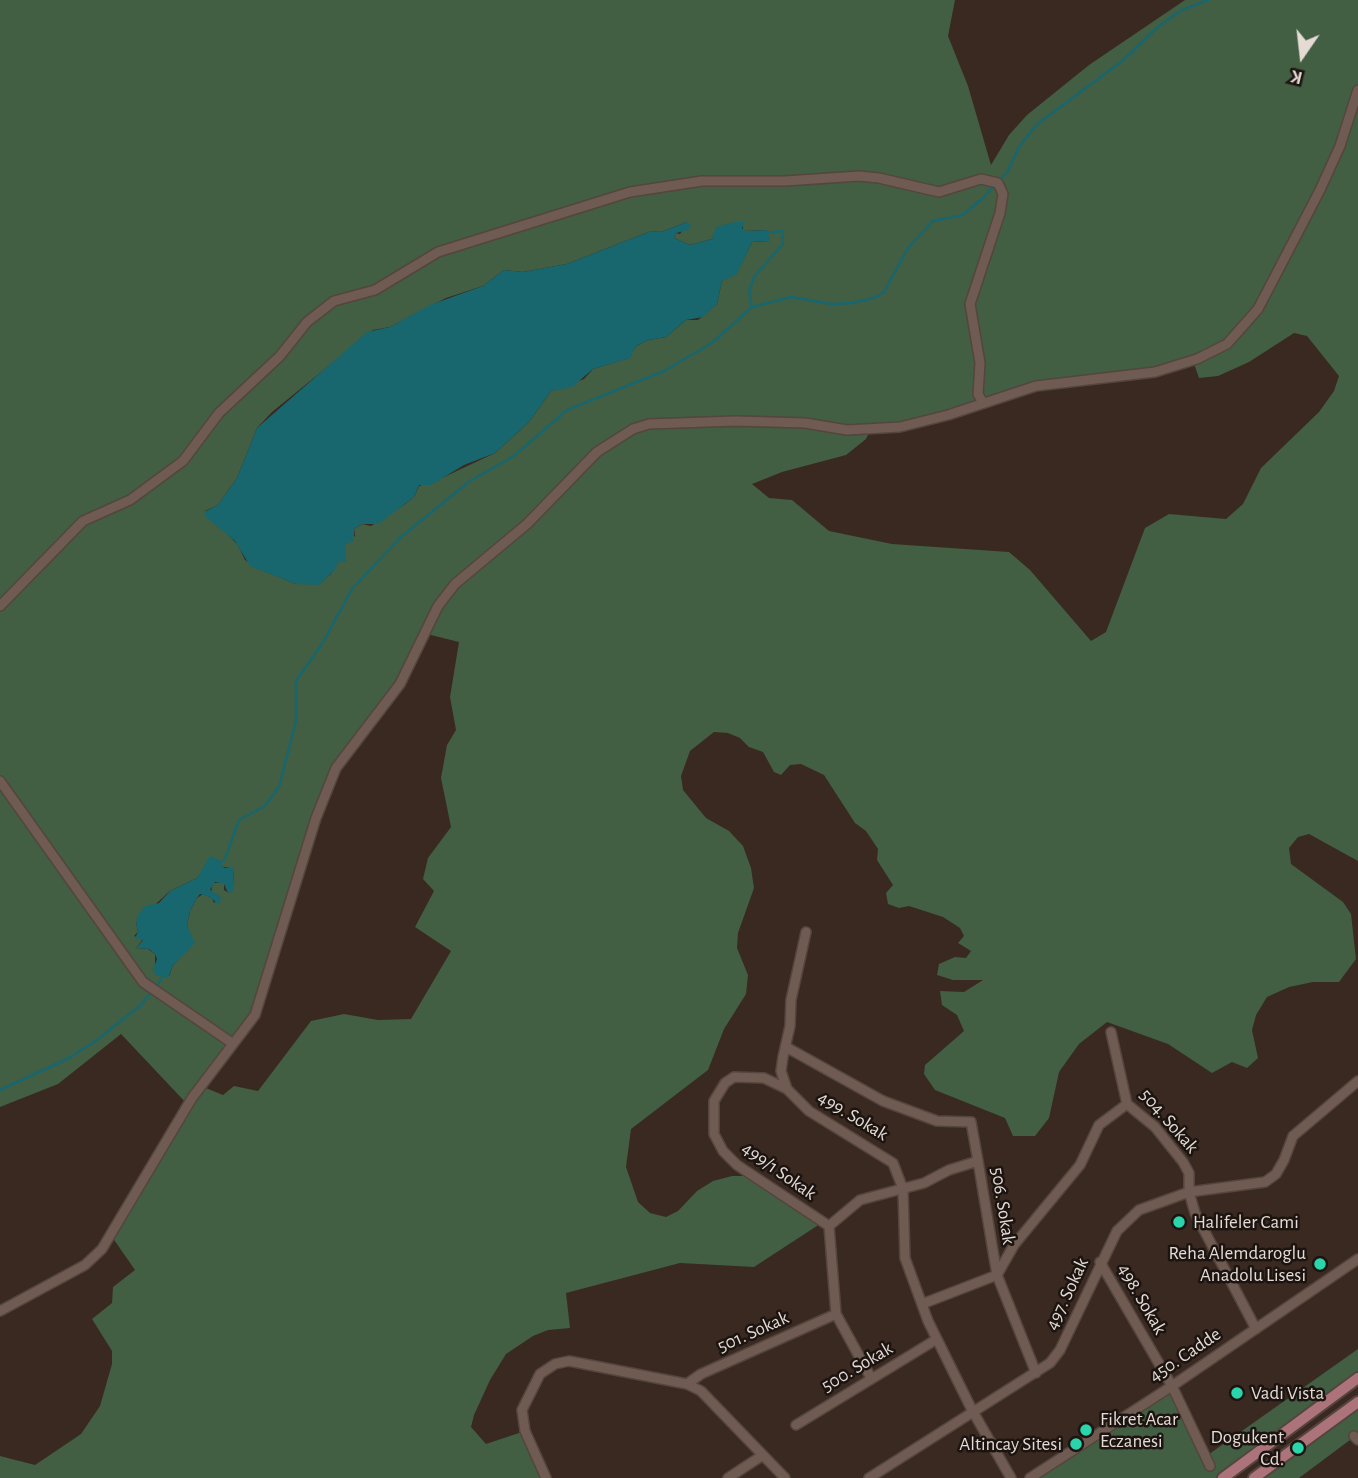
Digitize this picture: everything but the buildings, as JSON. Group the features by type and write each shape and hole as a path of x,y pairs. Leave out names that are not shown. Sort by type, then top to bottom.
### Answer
{"main road":[{"path":"1223,1478 1358,1378"},
{"path":"1254,1478 1358,1402"}],"street":[{"path":"0,1311 94,1258 169,1135 232,1043 255,1015 316,818 336,768 400,684 438,606 455,584 527,524 597,452 633,429 649,424 736,421 870,429 926,421 1036,386 1178,367 1227,344 1258,309 1290,250 1340,146 1358,90"},
{"path":"0,606 83,521 130,500 183,461 219,413 280,356 319,311 334,301 374,290 438,252 602,199 676,183 859,176 939,192 981,180 998,183 1002,188 1000,213 970,304 980,363 978,394 983,402"},
{"path":"0,781 143,982 161,997 232,1043"},
{"path":"787,1089 781,1071 791,1000 806,932"},
{"name":"504. Sokak","path":"1111,1032 1127,1104 1155,1128 1183,1162 1189,1173 1189,1192 1195,1213 1255,1329"},
{"path":"786,1047 883,1101 937,1121 971,1122 978,1161"},
{"name":"499/1 Sokak","path":"787,1089 764,1078 734,1077 725,1083 713,1101 715,1134 723,1151 737,1165 828,1226"},
{"name":"497. Sokak","path":"869,1478 972,1410 1036,1373 1060,1350 1117,1231 1139,1210 1189,1192 1265,1182 1276,1174 1293,1136 1358,1081"},
{"name":"499. Sokak","path":"787,1089 796,1101 817,1117 884,1154 893,1163 903,1189 905,1258 922,1304 972,1410 1011,1478"},
{"path":"922,1304 997,1275 1014,1245 1080,1165 1099,1125 1127,1104"},
{"name":"506. Sokak","path":"828,1226 860,1200 903,1189 978,1161 997,1275 1036,1373"},
{"path":"828,1226 836,1314 871,1378"},
{"name":"450. Cadde","path":"1030,1478 1357,1261"},
{"name":"498. Sokak","path":"1100,1262 1172,1386 1210,1466"},
{"name":"501. Sokak","path":"687,1384 701,1374 836,1314"},
{"name":"500. Sokak","path":"796,1425 937,1339"},
{"path":"545,1478 522,1421 522,1410 540,1374 555,1364 569,1361 687,1384 714,1402 785,1478"},
{"path":"728,1478 763,1455"}],"green space":[{"path":"0,0 955,0 948,36 968,86 991,165 1009,135 1027,115 1089,65 1185,0 1358,0 1358,861 1309,834 1298,837 1289,848 1291,864 1343,902 1351,914 1356,959 1339,982 1313,982 1289,987 1267,997 1256,1015 1252,1030 1258,1058 1247,1068 1232,1062 1212,1073 1168,1044 1107,1022 1079,1044 1059,1072 1049,1118 1035,1136 1013,1136 1005,1118 935,1090 924,1074 925,1065 964,1031 957,1015 942,1005 940,991 964,992 983,980 953,980 937,975 939,964 955,957 966,958 971,951 958,943 964,936 960,928 943,917 909,906 899,908 888,904 886,893 893,885 877,860 878,849 866,831 855,823 824,775 801,764 790,765 781,775 774,772 763,752 749,747 740,738 728,733 714,732 690,751 681,776 683,790 706,818 729,831 743,846 751,868 754,888 738,933 737,948 748,975 746,994 724,1029 708,1070 631,1129 626,1167 638,1202 650,1213 666,1217 678,1211 697,1191 713,1181 732,1176 753,1176 823,1222 754,1267 680,1263 566,1293 570,1328 548,1330 533,1336 506,1354 490,1380 471,1427 486,1444 525,1431 546,1478 0,1478 0,1456 35,1465 81,1434 100,1406 112,1364 112,1351 92,1319 112,1303 113,1287 135,1270 110,1234 188,1105 121,1034 58,1084 0,1107","holes":["687,222 680,234 676,233 674,238 690,245 712,239 715,233 727,226 743,225 743,230 746,231 767,230 769,241 752,242 738,270 722,281 717,304 698,320 686,320 666,337 648,340 636,346 629,358 593,369 584,379 551,391 529,422 495,453 419,486 414,497 405,504 371,526 362,524 354,529 355,536 345,545 342,562 338,562 331,574 319,584 296,584 259,569 245,560 238,545 205,511 218,505 237,478 257,428 272,412 373,330 390,327 446,298 483,286 504,270 523,272 567,264 651,231 661,232","1294,333 1307,336 1339,376 1334,391 1319,412 1261,468 1243,504 1226,519 1169,514 1145,528 1106,632 1091,641 1030,570 1009,552 892,544 829,531 792,500 769,498 752,484 782,472 846,455 866,439 871,429 948,415 1036,386 1155,372 1193,361 1199,378 1218,376 1249,362","423,633 459,642 450,697 456,730 447,745 441,778 451,827 428,858 423,879 434,891 415,927 451,951 411,1019 378,1020 344,1014 311,1021 258,1091 234,1086 223,1095 201,1086 255,1015 336,768 400,684","207,864 230,868 234,872 229,893 224,890 224,883 213,883 211,892 220,897 214,903 212,898 203,894 197,898 187,925 193,944 173,965 169,976 163,977 155,964 155,954 148,949 136,948 143,939 134,936 138,932 136,922 170,891 197,878"]},
{"path":"1358,1349 1358,1378 1223,1478 1030,1478 1172,1386 1205,1457"},
{"path":"1358,1402 1358,1434 1299,1478 1254,1478"}],"water":[{"path":"687,222 691,226 688,230 676,233 674,238 690,245 712,239 716,227 735,222 745,222 742,228 746,231 767,230 770,241 752,242 737,274 722,281 717,304 703,317 686,320 666,337 648,340 636,346 630,358 593,369 572,387 551,391 529,422 495,453 464,465 431,485 419,485 414,497 378,524 362,524 354,529 354,540 345,545 346,562 338,562 336,569 319,585 296,584 250,566 235,541 206,517 204,512 218,505 237,478 257,428 367,332 390,327 430,305 483,286 504,270 523,272 567,264 651,231 661,232"},
{"path":"210,856 219,860 224,868 234,868 233,891 228,893 224,884 215,882 210,890 221,897 219,905 210,897 200,894 190,911 187,925 195,943 173,965 168,978 156,975 153,970 157,959 155,954 149,949 136,948 143,940 135,938 139,914 145,906 159,903 170,891 197,878"}],"waterway":[{"path":"220,863 225,859 239,820 265,806 279,787 296,721 296,681 322,644 352,589 401,537 470,481 514,456 567,410 664,371 712,343 752,307 791,297 832,304 852,303 874,298 884,292 908,248 933,221 963,215 983,198 1008,171 1019,147 1036,125 1121,62 1158,27 1180,11 1208,0"},
{"path":"752,307 749,292 754,277 783,244 782,231 767,233"},
{"path":"0,1090 69,1058 97,1040 141,1005 163,977"}],"place":[{"name":"Halifeler Cami","path":"1179,1222"},
{"name":"Reha Alemdaroglu Anadolu Lisesi","path":"1320,1264"},
{"name":"Vadi Vista","path":"1237,1393"},
{"name":"Fikret Acar Eczanesi","path":"1086,1430"},
{"name":"Altincay Sitesi","path":"1076,1444"},
{"name":"Dogukent Cd.","path":"1298,1448"}]}
